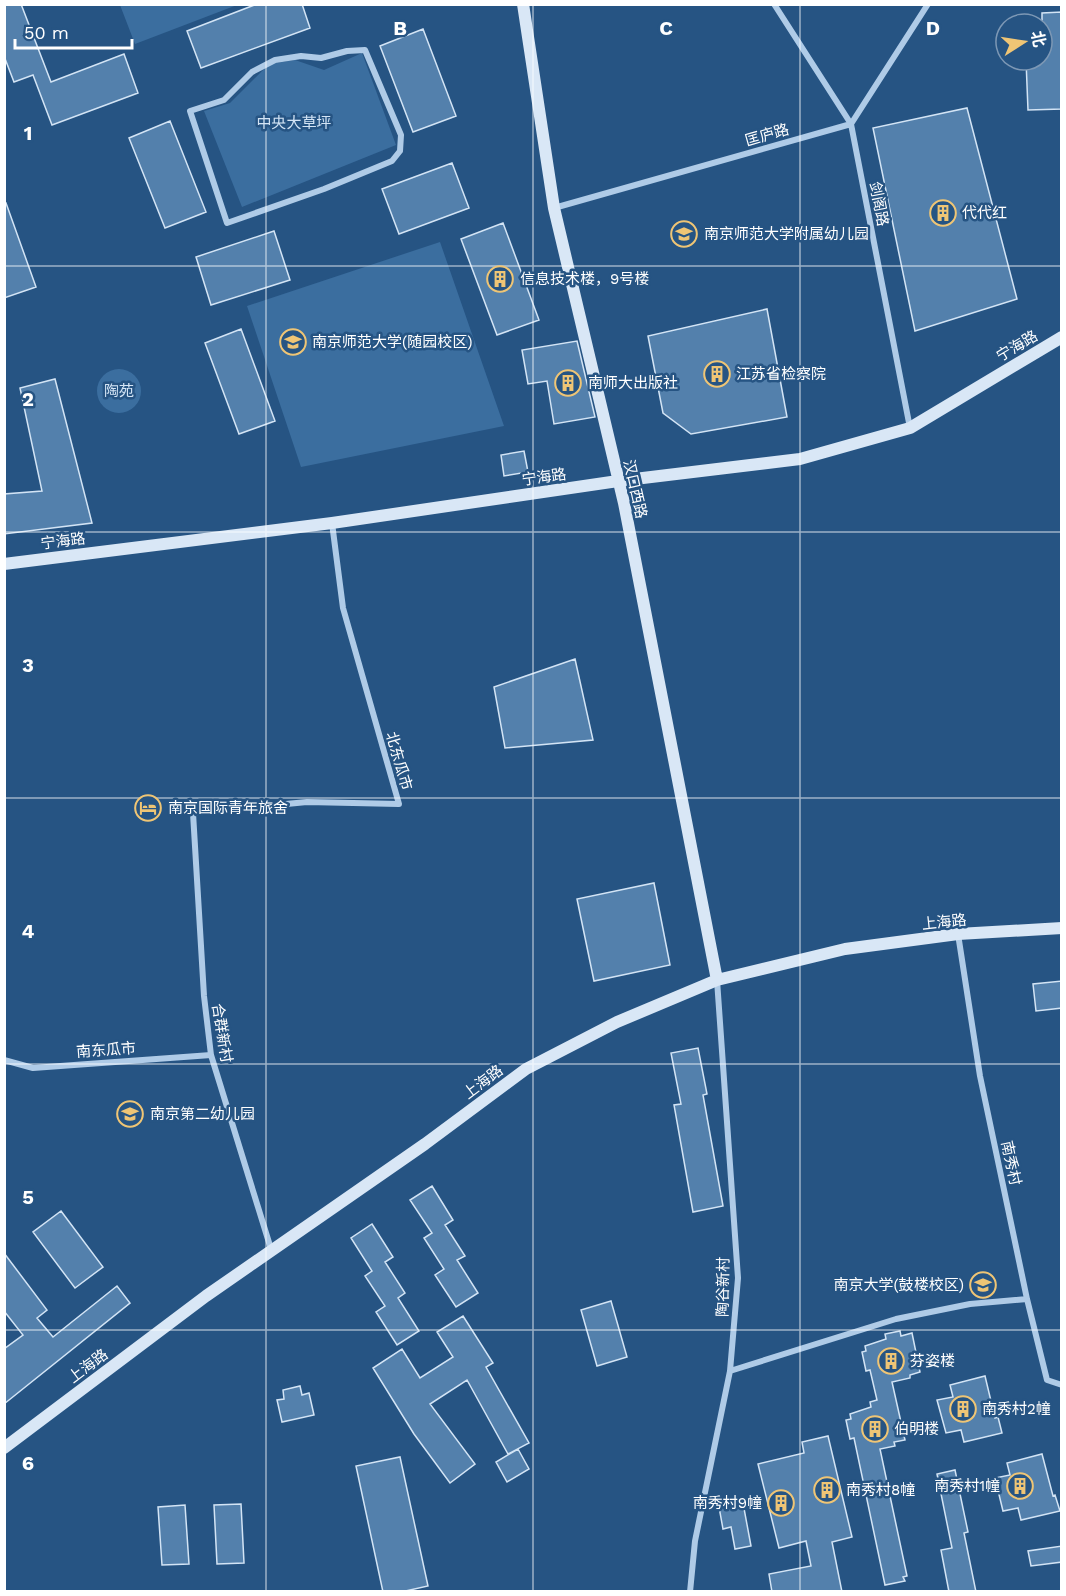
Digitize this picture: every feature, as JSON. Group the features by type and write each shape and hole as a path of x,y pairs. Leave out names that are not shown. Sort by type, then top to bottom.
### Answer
{"street":[{"name":"汉口西路","path":"523,4 554,208 624,503 717,980"},
{"name":"剑阁路","path":"774,4 851,123 910,428"},
{"path":"851,123 928,4"},
{"path":"365,50 401,135 400,151 392,161 324,189 227,223 190,111 224,100 252,72 274,60 301,56 321,58 347,51 365,50"},
{"name":"匡庐路","path":"554,208 851,123"},
{"name":"宁海路","path":"4,564 332,523 618,482 800,459 910,428 1062,337"},
{"name":"北东瓜市","path":"193,813 307,802 399,804 343,608 332,523"},
{"name":"合群新村","path":"193,813 204,996 211,1055 271,1249"},
{"name":"上海路","path":"4,1448 206,1296 425,1144 526,1069 617,1022 717,980 845,949 958,934 1062,928"},
{"name":"南秀村","path":"958,934 980,1076 1027,1299 1047,1380 1062,1385"},
{"name":"陶谷新村","path":"690,1592 695,1541 730,1371 738,1278 717,980"},
{"name":"南东瓜市","path":"4,1060 33,1068 211,1055"},
{"path":"730,1371 896,1319 970,1304 1027,1299"}],"green space":[{"path":"120,5 237,5 135,44"},
{"name":"中央大草坪","path":"362,53 396,145 242,207 204,111 230,103 269,64 295,60 324,70"},
{"path":"440,242 504,426 301,467 247,306"},
{"name":"陶苑","path":"119,369 128,370 135,375 140,382 140,400 135,407 128,412 119,413 110,412 103,407 98,400 97,391 98,382 103,375 110,370"}],"building":[{"path":"4,4 21,4 51,82 124,54 138,93 52,125 33,75 14,82 4,56"},
{"path":"257,4 302,4 310,28 201,68 187,31"},
{"path":"1054,12 1062,12 1062,109 1028,110 1026,72 1054,72"},
{"path":"423,29 456,116 413,132 380,46"},
{"name":"代代红","path":"967,108 1017,299 915,331 873,128"},
{"path":"170,121 206,212 165,228 129,138"},
{"path":"452,163 469,208 399,234 382,189"},
{"path":"6,203 36,287 4,298 4,204"},
{"name":"信息技术楼，9号楼","path":"503,223 539,320 497,335 461,239"},
{"path":"274,231 290,280 211,305 196,257"},
{"name":"江苏省检察院","path":"767,309 787,417 691,434 663,413 648,336"},
{"path":"241,329 275,421 239,434 205,343"},
{"name":"南师大出版社","path":"577,341 595,417 554,424 547,381 528,384 522,350"},
{"path":"55,379 92,523 4,534 4,494 42,491 20,388"},
{"path":"524,451 528,472 504,476 501,455"},
{"path":"575,659 593,740 505,748 494,687"},
{"path":"654,883 670,965 594,981 577,899"},
{"path":"1062,981 1062,1008 1036,1011 1033,984"},
{"path":"698,1048 707,1094 703,1095 723,1206 693,1212 674,1105 681,1104 671,1053"},
{"path":"432,1186 453,1220 445,1225 465,1256 457,1260 478,1293 456,1307 435,1275 444,1269 424,1238 432,1233 410,1200"},
{"path":"61,1211 103,1267 75,1288 33,1232"},
{"path":"372,1224 393,1257 385,1262 405,1293 398,1298 419,1331 397,1345 376,1312 385,1306 365,1276 372,1271 351,1238"},
{"path":"4,1253 47,1310 37,1318 53,1337 117,1286 130,1303 4,1404 4,1349 23,1335 4,1311"},
{"path":"611,1301 627,1357 597,1366 581,1310"},
{"path":"463,1316 493,1363 486,1367 529,1443 508,1454 467,1380 430,1404 475,1464 450,1483 414,1434 373,1368 402,1349 420,1378 453,1357 437,1332"},
{"path":"900,1331 901,1336 912,1333 920,1372 910,1375 910,1378 892,1382 905,1440 894,1442 895,1446 880,1449 907,1576 903,1577 905,1581 885,1585 854,1438 850,1439 846,1420 851,1419 850,1414 871,1407 870,1402 877,1400 870,1370 866,1371 862,1352 866,1351 865,1346 886,1339 885,1334"},
{"name":"南秀村2幢","path":"985,1376 995,1418 998,1417 1002,1433 964,1442 961,1430 946,1433 937,1400 953,1397 950,1385"},
{"path":"300,1386 302,1395 309,1393 314,1415 282,1422 277,1400 284,1399 283,1390"},
{"path":"828,1436 852,1537 832,1542 842,1592 772,1592 769,1574 811,1566 806,1541 779,1548 758,1464 804,1453 802,1442"},
{"path":"518,1449 529,1469 507,1482 496,1462"},
{"name":"南秀村1幢","path":"1042,1454 1053,1496 1055,1495 1060,1511 1021,1520 1018,1508 1003,1511 995,1478 1010,1475 1007,1463"},
{"path":"400,1457 428,1586 401,1592 383,1592 356,1466"},
{"path":"955,1470 968,1532 964,1533 976,1592 949,1592 941,1550 952,1548 937,1474"},
{"path":"743,1503 751,1546 735,1549 731,1527 723,1529 719,1507"},
{"path":"241,1504 244,1563 217,1564 214,1505"},
{"path":"185,1505 189,1564 162,1565 158,1507"},
{"path":"1062,1546 1062,1562 1031,1566 1028,1551"}],"place":[{"name":"代代红","path":"943,213"},
{"name":"南京师范大学附属幼儿园","path":"684,234"},
{"name":"信息技术楼，9号楼","path":"500,279"},
{"name":"南京师范大学(随园校区)","path":"293,342"},
{"name":"江苏省检察院","path":"717,374"},
{"name":"南师大出版社","path":"568,383"},
{"name":"南京国际青年旅舍","path":"148,808"},
{"name":"南京第二幼儿园","path":"130,1114"},
{"name":"南京大学(鼓楼校区)","path":"983,1285"},
{"name":"芬姿楼","path":"891,1361"},
{"name":"南秀村2幢","path":"963,1409"},
{"name":"伯明楼","path":"875,1429"},
{"name":"南秀村1幢","path":"1020,1486"},
{"name":"南秀村8幢","path":"827,1490"},
{"name":"南秀村9幢","path":"781,1503"}]}
